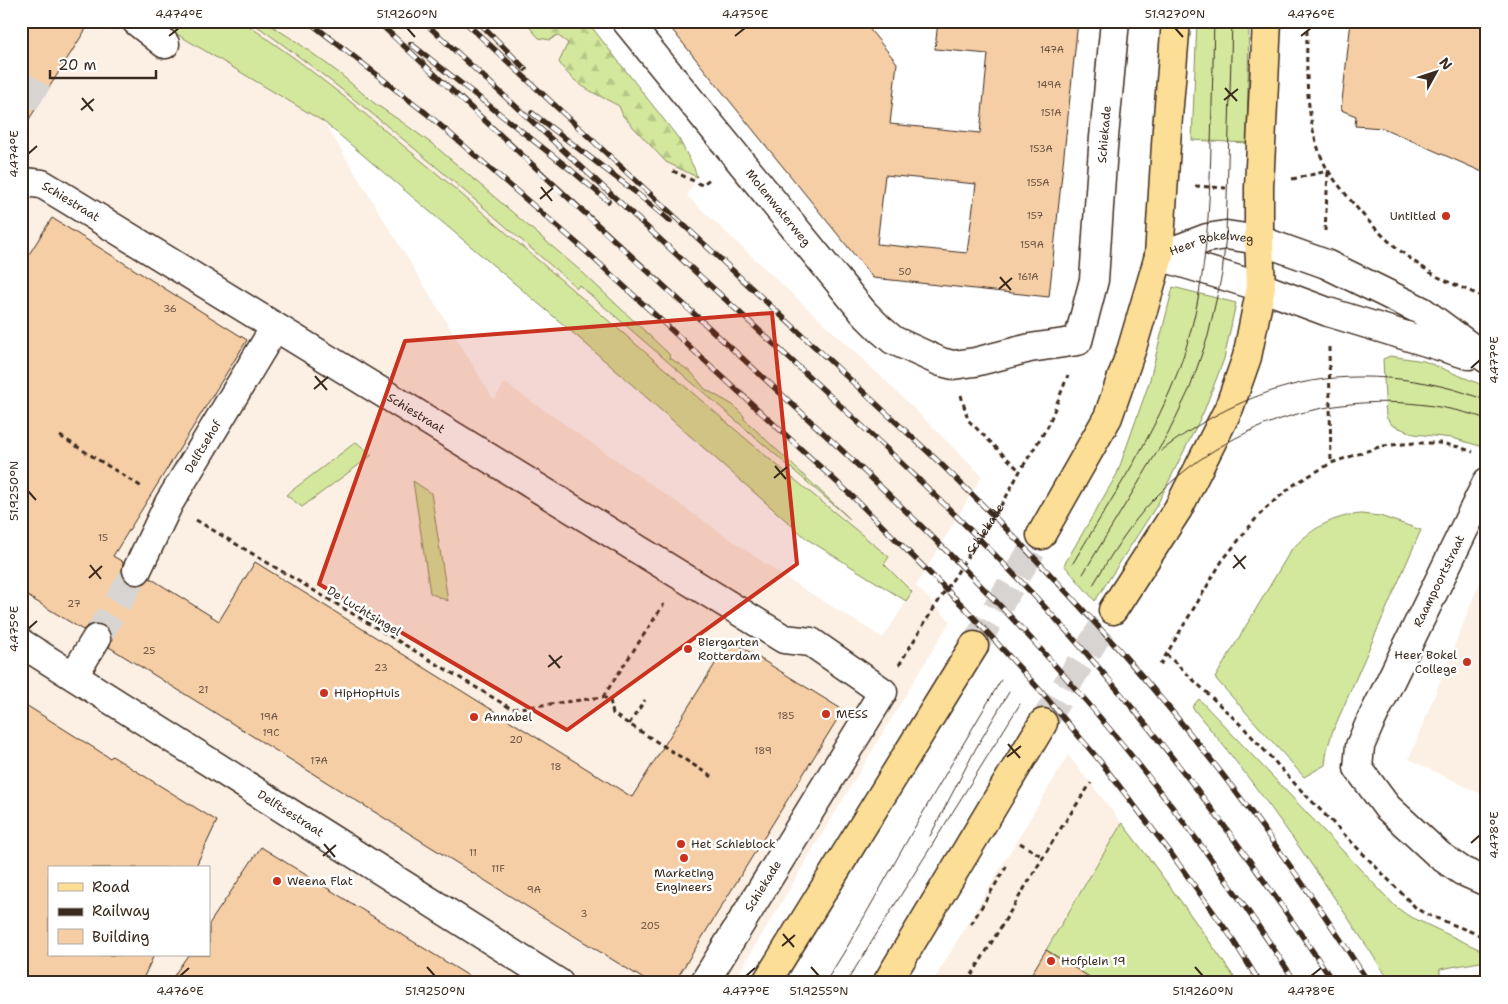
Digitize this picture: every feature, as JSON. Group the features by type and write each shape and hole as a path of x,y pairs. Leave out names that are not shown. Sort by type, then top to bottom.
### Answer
{"main road":[{"path":"1041,535 1108,417 1132,348 1159,256 1176,21"},
{"path":"1113,610 1178,509 1229,408 1247,356 1261,287 1259,187 1267,21"},
{"path":"766,983 974,646"},
{"path":"887,983 1043,723"}],"street":[{"path":"136,21 165,44"},
{"name":"Molenwaterweg","path":"626,21 864,313 893,340 953,366"},
{"name":"Schiekade","path":"1078,341 1094,280 1103,148 1115,21"},
{"name":"Schiestraat","path":"21,183 42,184 784,638 812,642 883,692"},
{"name":"Heer Bokelweg","path":"1159,256 1208,238 1226,234 1259,240 1326,264 1422,311 1487,360"},
{"name":"Heer Bokelweg","path":"1159,256 1261,287 1328,312 1487,360"},
{"name":"Delftsehof","path":"137,570 169,503 275,327"},
{"path":"953,366 1030,348 1078,341"},
{"name":"Raampoortstraat","path":"1487,482 1369,725 1360,746 1358,768 1387,807 1439,855 1462,871 1487,882"},
{"path":"74,675 96,638"},
{"name":"Delftsestraat","path":"21,643 559,983"},
{"name":"Schiekade","path":"704,983 883,692"}],"path":[{"path":"1307,21 1308,101 1320,156 1328,171 1364,218 1412,261 1440,278 1487,299"},
{"path":"673,171 694,182"},
{"path":"1165,184 1227,188 1259,187 1328,171"},
{"name":"Schiekade","path":"883,692 927,619 1005,499 1048,426 1067,382 1078,341"},
{"path":"953,366 968,420 1020,471"},
{"name":"De Luchtsingel","path":"60,436 512,709 603,697"},
{"path":"1160,664 1222,561 1258,516 1296,484 1331,463 1382,446 1414,442 1439,443 1459,447 1480,456"},
{"path":"684,577 603,697 610,700 613,714 714,778"},
{"path":"1166,654 1244,728 1296,785 1417,909 1487,938"},
{"path":"629,725 645,700"},
{"path":"967,983 1043,857 1091,783"},
{"path":"1020,843 1043,857"},
{"path":"971,924 1008,864"}],"highlighted area":[{"path":"772,313 797,564 567,730 319,584 405,341"}],"shaded area":[{"path":"21,21 98,21 111,30 135,21 155,21 324,122 494,400 505,383 783,576 883,638 912,592 884,564 889,557 766,456 397,140 297,60 242,21 587,21 679,139 697,177 687,196 888,383 982,476 916,586 950,621 733,983 21,983"},
{"name":"Heer Bokel College","path":"1487,564 1487,797 1409,759"},
{"path":"1068,755 1155,865 1216,949 1238,983 932,983"}],"green space":[{"path":"98,21 135,21 111,30"},
{"path":"155,21 242,21 297,60 446,181 766,456 889,557 884,564 912,592 906,601 807,539 579,338 324,122"},
{"path":"250,21 264,21 297,42 339,73 374,103 435,146 582,272 669,354 670,358 691,372 705,389 733,405 744,416 744,419 850,519 579,285 577,288 457,184 335,84"},
{"path":"524,21 587,21 679,139 697,177 666,162 623,116 619,106 586,88 571,77 559,62 568,43 557,35 550,40 539,38"},
{"path":"1197,21 1249,21 1247,143 1192,140"},
{"path":"1173,287 1236,303 1224,359 1204,411 1157,505 1095,601 1064,565 1117,474 1149,383"},
{"path":"1390,356 1424,361 1487,387 1487,448 1452,438 1414,434 1392,425 1386,417 1383,359"},
{"path":"356,442 372,455 302,507 286,495"},
{"path":"413,481 431,493 448,601 430,593"},
{"path":"1350,515 1380,516 1421,530 1332,733 1325,765 1304,777 1215,678 1291,550 1306,536 1323,525"},
{"path":"1199,699 1395,906 1407,915 1487,953 1486,961 1440,969 1440,983 1391,983 1296,842 1245,773 1192,707"},
{"path":"1122,823 1238,983 1078,983 1082,972 1046,950"}],"building":[{"path":"21,21 91,21 21,132"},
{"path":"665,21 863,21 897,63 890,124 980,133 988,54 935,49 938,21 1078,21 1049,297 873,278","holes":["885,175 976,184 967,253 877,244"]},
{"path":"1351,21 1487,21 1487,174 1383,128 1355,126 1356,116 1341,110"},
{"path":"52,218 247,340 113,556 123,562 122,572 124,578 130,584 139,585 145,583 150,578 219,621 255,562 632,797 730,640 843,710 674,983 650,983 109,647 112,640 110,632 104,625 96,623 89,625 83,630 21,592 21,267"},
{"path":"21,702 110,758 112,756 217,821 196,866 48,866 48,956 154,956 141,983 21,983"},
{"name":"Weena Flat","path":"261,847 480,983 169,983 187,956 210,956 210,923"},
{"name":"Hofplein 19","path":"1046,950 1099,983 1026,983"}],"tunnel":[{"path":"21,85 43,99"},
{"path":"974,646 1041,535"},
{"path":"96,639 137,570"},
{"path":"1043,723 1113,610"}],"tram line":[{"path":"1073,563 1147,439 1172,387 1190,333 1205,254 1210,174 1214,21"},
{"path":"1083,574 1168,434 1190,388 1208,336 1222,274 1226,235 1232,21"},
{"path":"1161,451 1205,421 1236,405 1268,392 1309,381 1360,377 1414,381 1464,392 1487,401"},
{"path":"1093,585 1129,529 1154,499 1188,468 1226,443 1266,424 1309,411 1353,404 1398,403 1443,408 1487,419"},
{"path":"825,983 1001,680"},
{"path":"930,836 976,748 1009,692"},
{"path":"846,983 1020,704"}],"railway":[{"path":"308,21 426,113 579,245 852,496 966,609 1038,688 1099,760 1170,852 1232,938 1260,983"},
{"path":"377,21 839,448 919,524 997,603 1071,683 1173,808 1267,938 1296,983"},
{"path":"423,21 883,446 1021,582 1092,660 1166,749 1269,888 1334,983"},
{"path":"464,21 940,463 1089,616 1159,696 1226,779 1300,879 1369,983"},
{"path":"478,21 525,69"},
{"path":"411,44 608,201"},
{"path":"532,113 670,221"}],"place":[{"name":"Untitled","path":"1446,216"},
{"name":"Biergarten Rotterdam","path":"688,649"},
{"name":"Heer Bokel College","path":"1467,662"},
{"name":"HipHopHuis","path":"324,693"},
{"name":"MESS","path":"826,714"},
{"name":"Annabel","path":"474,717"},
{"name":"Het Schieblock","path":"681,844"},
{"name":"Marketing Engineers","path":"684,858"},
{"name":"Weena Flat","path":"277,881"},
{"name":"Hofplein 19","path":"1051,961"}]}
